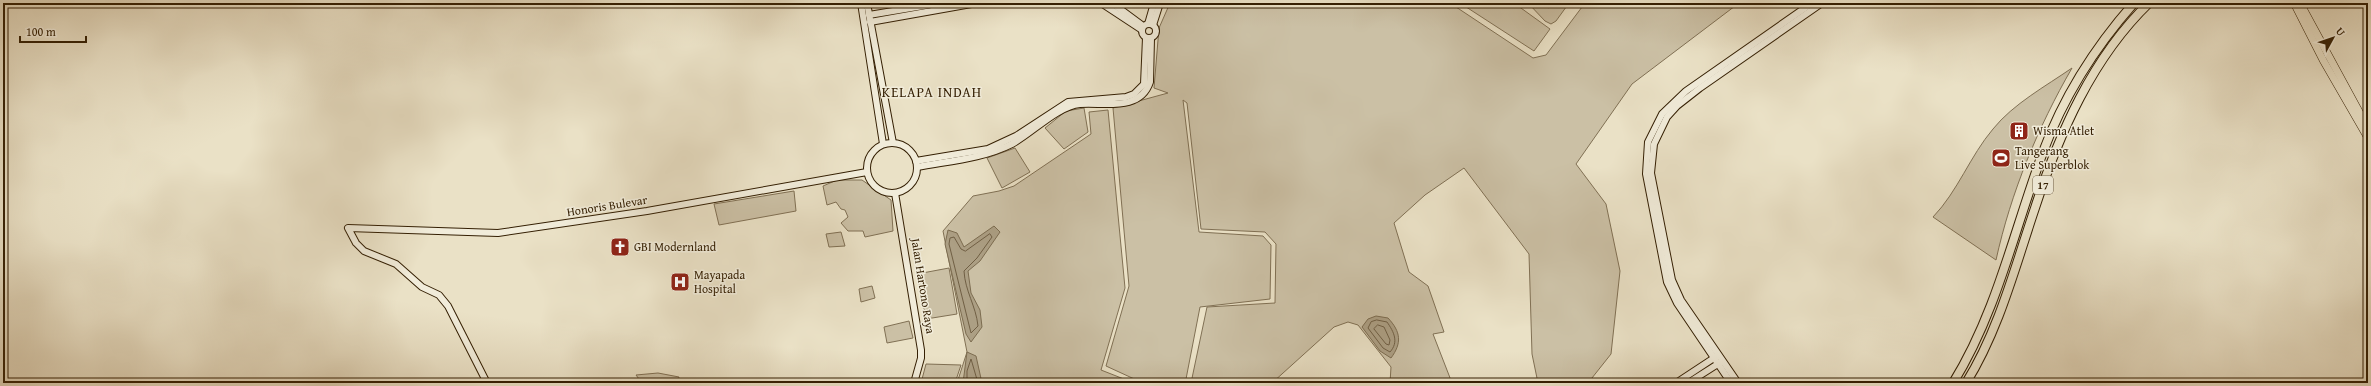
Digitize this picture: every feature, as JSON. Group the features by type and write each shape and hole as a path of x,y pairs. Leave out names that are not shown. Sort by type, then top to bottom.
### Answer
{"highway":[{"name":"17","path":"1953,383 1984,326 2001,282 2041,158 2057,120 2096,51 2134,3"},
{"name":"17","path":"1966,383 1993,330 2052,157 2066,125 2082,94 2106,57 2149,3"}],"main road":[{"path":"2294,3 2320,54 2368,138"},
{"path":"2300,3 2368,128"}],"street":[{"path":"861,3 883,144"},
{"path":"867,3 893,143"},
{"path":"870,19 941,3"},
{"path":"870,19 977,3"},
{"path":"1101,3 1146,26"},
{"path":"1112,3 1156,32 1148,38"},
{"path":"916,164 988,148 1016,136 1068,102 1112,99 1134,94 1144,84 1148,38 1146,26 1154,3"},
{"path":"1146,26 1160,3"},
{"path":"1731,383 1718,359 1681,300 1672,280 1651,173 1654,144 1659,131 1676,106 1698,86 1812,3"},
{"path":"1698,86 1822,3"},
{"path":"893,143 907,148 916,164 913,182 905,189 895,193 877,188 867,172 867,165 872,152 883,144 893,143"},
{"name":"Honoris Bulevar","path":"488,383 448,306 439,294 422,287 390,260 364,251 356,243 348,228 498,233 647,211 867,172"},
{"name":"Jalan Hartono Raya","path":"895,193 921,350 921,362 914,383"},
{"path":"1676,383 1718,359"},
{"path":"1688,383 1718,359"},
{"path":"1718,359 1738,383"}],"shaded area":[{"path":"1170,3 1450,3 1533,58 1546,55 1585,3 1739,3 1632,84 1576,164 1606,204 1620,271 1611,354 1588,383 1538,383 1532,354 1529,254 1464,168 1425,195 1394,223 1409,272 1428,286 1444,332 1433,334 1452,383 1390,383 1391,367 1358,325 1348,322 1334,327 1272,383 1191,383 1207,307 1275,303 1276,244 1265,232 1201,229 1187,103 1183,100 1199,232 1263,236 1271,245 1270,299 1200,307 1186,379 1143,383 1106,366 1129,286 1113,108 1168,93 1154,88 1159,28"},
{"path":"1460,3 1514,3 1550,29 1534,51"},
{"path":"1528,3 1542,3 1549,8 1553,3 1569,3 1556,21 1551,24 1545,21"},
{"name":"Tangerang Live Superblok","path":"2072,68 2048,113 2027,161 2009,210 1996,260 1933,217 1950,196 1977,150 2001,120 2020,103"},
{"path":"1084,108 1088,132 1064,149 1045,128 1066,111"},
{"path":"1108,110 1125,288 1101,370 1134,383 957,383 967,352 943,231 973,196 999,191 1014,186 1091,134 1089,112"},
{"path":"1015,148 1030,172 1002,188 987,158"},
{"path":"837,180 862,180 891,200 893,231 865,237 863,231 848,231 841,223 848,217 845,210 841,209 836,202 827,205 823,186"},
{"path":"794,191 796,211 719,225 714,204"},
{"path":"841,232 845,246 829,247 826,234"},
{"path":"949,268 957,314 926,319 917,274"},
{"path":"872,286 875,298 861,302 859,289"},
{"path":"909,321 913,338 887,343 884,327"},
{"path":"926,364 961,365 955,383 921,383"},
{"path":"658,373 679,377 678,383 642,383 636,375"}],"water":[{"path":"994,226 1000,232 980,261 968,271 971,293 980,310 982,327 971,342 966,334 945,244 948,230 957,233 964,247"},
{"path":"1376,316 1388,318 1398,333 1397,347 1391,358 1380,351 1362,327 1368,319"},
{"path":"967,352 976,356 982,383 963,383"}],"place":[{"name":"Wisma Atlet","path":"2019,131"},
{"name":"Tangerang Live Superblok","path":"2001,158"},
{"name":"GBI Modernland","path":"620,247"},
{"name":"Mayapada Hospital","path":"680,282"}],"district":[{"name":"KELAPA INDAH","path":"932,92"}]}
